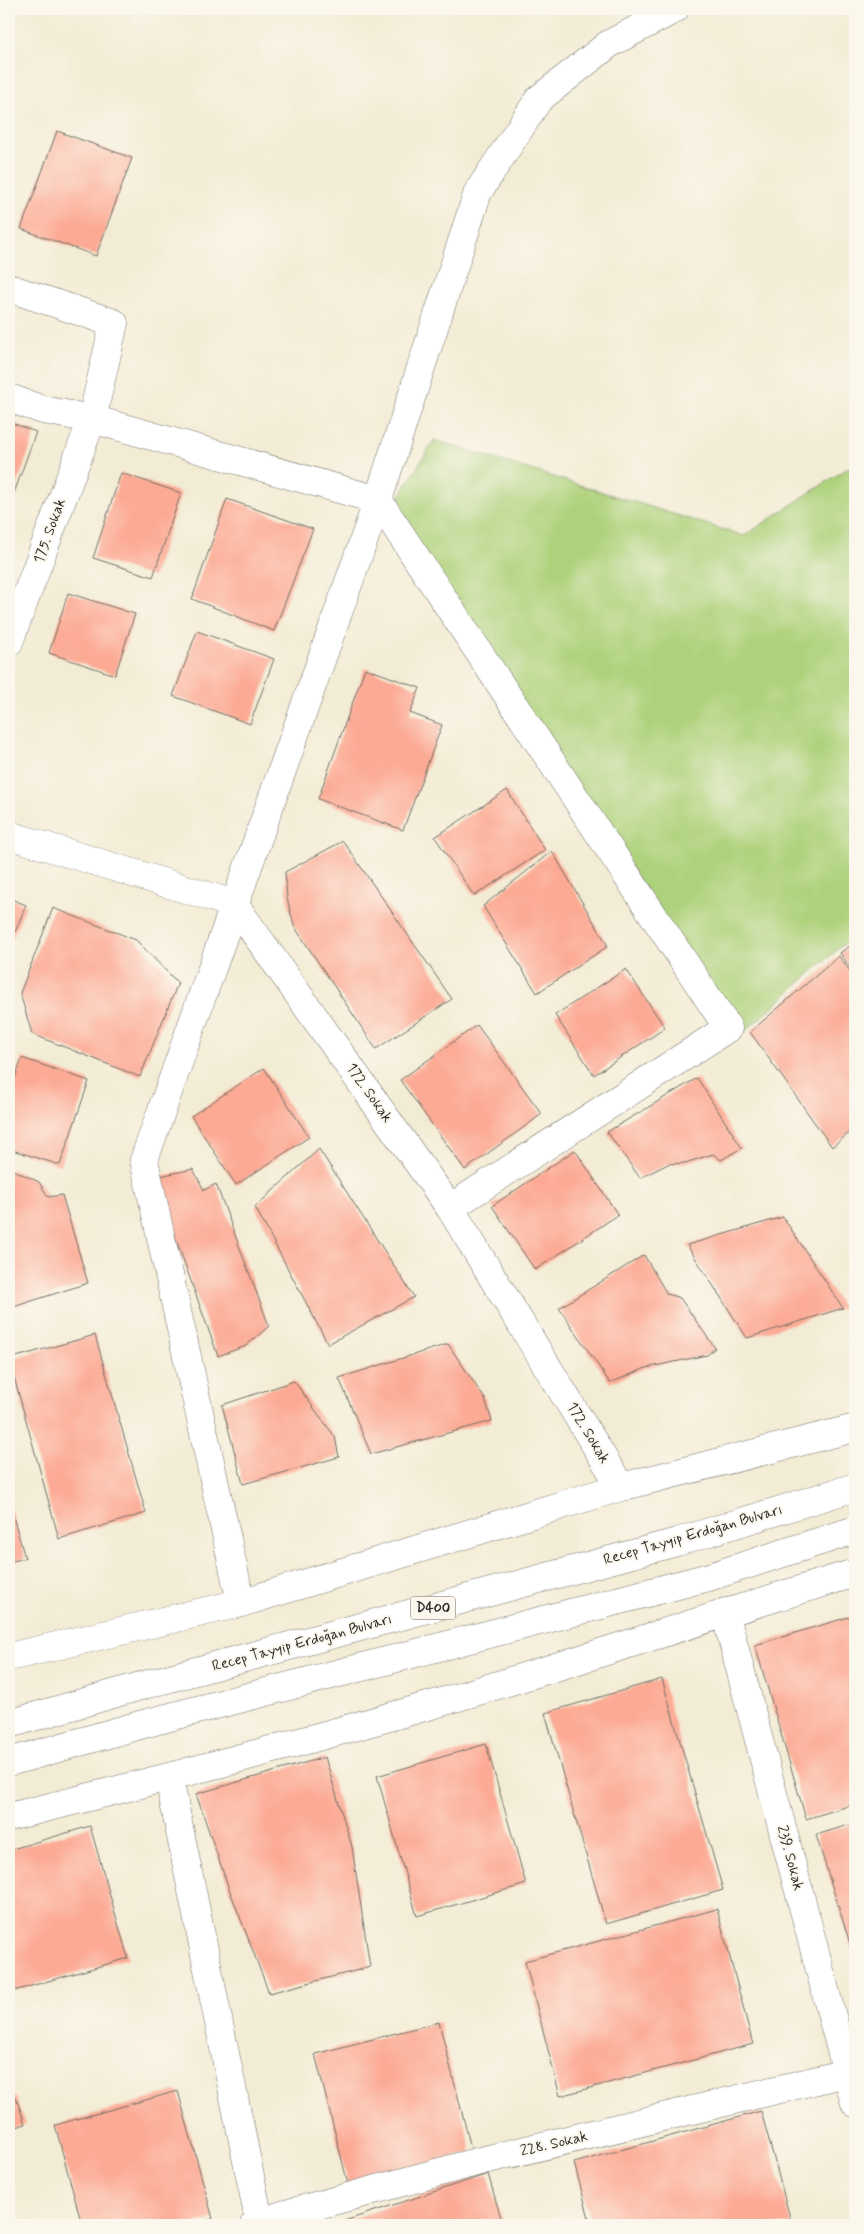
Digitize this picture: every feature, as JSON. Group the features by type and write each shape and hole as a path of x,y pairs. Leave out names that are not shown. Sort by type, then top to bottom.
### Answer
{"main road":[{"path":"241,1603 144,1160 378,500 478,192 539,99 609,44 675,9"},
{"name":"175. Sokak","path":"9,288 114,323 92,419 9,642"},
{"path":"9,398 43,410 92,419 378,500 728,1028 450,1208"},
{"path":"9,836 234,904"},
{"name":"172. Sokak","path":"234,904 450,1208 621,1487"},
{"path":"9,1657 241,1603 621,1487 855,1428"},
{"name":"Recep Tayyip Erdoğan Bulvarı","path":"9,1724 144,1685 677,1542 855,1487"},
{"name":"D400","path":"9,1762 147,1723 709,1577 855,1530"},
{"path":"9,1817 169,1778 430,1705 855,1573"},
{"name":"239. Sokak","path":"725,1612 851,2072 855,2103"},
{"path":"169,1778 258,2225"},
{"name":"228. Sokak","path":"258,2225 282,2215 480,2161 851,2072"}],"green space":[{"path":"434,440 744,536 849,467 855,477 855,934 743,1033 422,560 393,507"}],"building":[{"path":"57,131 132,158 96,256 21,229"},
{"path":"9,422 36,432 9,507"},
{"path":"121,473 181,493 153,577 93,558"},
{"path":"227,499 313,529 274,631 192,599"},
{"path":"68,593 135,614 115,675 49,653"},
{"path":"197,631 274,659 250,724 173,696"},
{"path":"365,668 420,688 410,713 442,725 403,830 318,799"},
{"path":"507,790 545,850 474,896 435,837"},
{"path":"343,841 452,999 376,1049 294,926 287,898 285,872"},
{"path":"552,851 608,946 537,993 483,906"},
{"path":"9,898 26,905 9,947"},
{"path":"53,908 136,940 178,983 140,1077 32,1034 20,993"},
{"path":"855,942 855,975 840,953"},
{"path":"839,956 855,978 855,1128 832,1147 750,1032"},
{"path":"626,969 665,1028 594,1075 555,1015"},
{"path":"477,1025 542,1114 465,1170 400,1080"},
{"path":"22,1058 89,1081 60,1165 9,1149 9,1096"},
{"path":"264,1068 309,1137 236,1185 191,1116"},
{"path":"697,1078 742,1148 721,1160 713,1154 685,1163 668,1164 640,1178 607,1132"},
{"path":"319,1149 414,1297 328,1344 255,1207"},
{"path":"575,1150 618,1215 535,1270 492,1206"},
{"path":"193,1169 204,1190 216,1184 269,1326 246,1346 218,1356 156,1184 160,1176"},
{"path":"13,1170 39,1182 48,1197 62,1195 88,1283 13,1307 9,1293 9,1172"},
{"path":"783,1217 843,1308 747,1338 687,1245"},
{"path":"644,1255 667,1294 680,1298 715,1348 707,1355 646,1368 610,1383 559,1308"},
{"path":"95,1335 146,1513 59,1539 9,1359"},
{"path":"448,1344 485,1399 492,1421 371,1454 339,1378"},
{"path":"294,1381 335,1437 339,1457 243,1484 222,1405"},
{"path":"9,1502 25,1558 9,1562"},
{"path":"855,1615 855,1804 806,1819 755,1645"},
{"path":"662,1679 723,1890 606,1924 545,1713"},
{"path":"486,1744 526,1884 417,1916 377,1776"},
{"path":"325,1757 352,1847 370,1967 269,1993 228,1886 196,1794"},
{"path":"855,1823 855,1949 852,1950 816,1835"},
{"path":"90,1826 128,1958 14,1991 9,1973 9,1850"},
{"path":"717,1909 753,2044 560,2096 525,1961"},
{"path":"439,2022 472,2152 348,2184 315,2054"},
{"path":"178,2091 213,2219 191,2225 82,2225 55,2125"},
{"path":"16,2097 25,2124 9,2130 9,2100"},
{"path":"761,2111 792,2225 591,2225 574,2163"},
{"path":"488,2174 503,2225 332,2225"}]}
